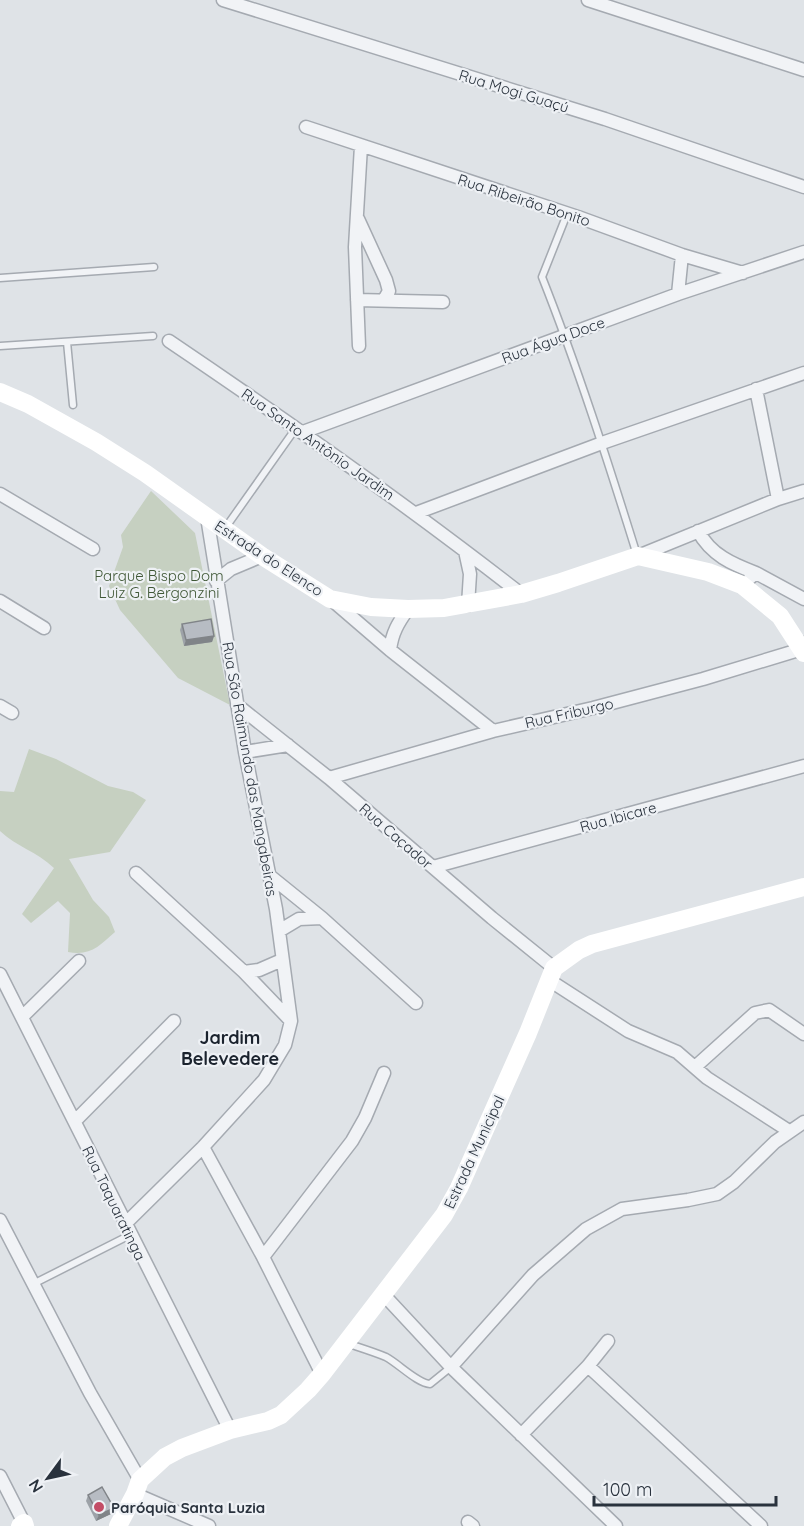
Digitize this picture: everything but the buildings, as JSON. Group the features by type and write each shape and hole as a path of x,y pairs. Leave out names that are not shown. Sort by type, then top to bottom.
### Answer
{"street":[{"name":"Rua Mogi Guaçú","path":"223,0 605,119 804,187"},
{"path":"588,0 804,70"},
{"name":"Rua Ribeirão Bonito","path":"306,127 682,255 743,273"},
{"path":"359,346 355,247 361,146"},
{"path":"357,217 386,280 389,291 384,300"},
{"name":"Rua Água Doce","path":"299,429 678,294 804,252"},
{"path":"678,294 682,255"},
{"path":"357,300 443,302"},
{"name":"Rua Santo Antônio Jardim","path":"169,341 299,429 416,513 520,594"},
{"path":"416,513 602,443 804,373"},
{"path":"756,389 778,498"},
{"name":"Estrada do Elenco","path":"0,392 28,404 96,442 145,473 262,556 330,599 371,607 444,608 520,594 638,556 778,498 804,491"},
{"path":"0,494 93,549"},
{"name":"Rua São Raimundo das Mangabeiras","path":"207,517 245,752 270,876 291,1021"},
{"path":"698,531 703,541 749,579 803,648"},
{"path":"465,551 470,574 468,605"},
{"path":"216,581 231,569 262,556"},
{"path":"638,556 749,579 804,599"},
{"path":"330,599 390,650 493,731"},
{"path":"0,601 44,628"},
{"path":"390,650 397,624 408,609"},
{"name":"Rua Friburgo","path":"329,778 493,731 703,679 803,648"},
{"name":"Rua Caçador","path":"237,705 329,778 492,918 552,974 628,1031 677,1052 707,1078 789,1131"},
{"path":"0,706 12,713"},
{"path":"245,752 288,745"},
{"name":"Rua Ibicare","path":"433,867 804,766"},
{"path":"127,1230 264,1080 285,1045 291,1021 244,972 136,873"},
{"path":"270,876 322,918 416,1003"},
{"path":"552,974 579,950 592,944 804,887"},
{"path":"279,930 299,919 322,918"},
{"path":"244,972 259,970 282,960"},
{"path":"22,1017 79,961"},
{"name":"Rua Taquaratinga","path":"0,974 75,1121 127,1230 230,1430"},
{"name":"Estrada Municipal","path":"118,1526 137,1487 165,1456 230,1430 268,1421 281,1415 322,1374 444,1215 459,1188 552,974"},
{"path":"695,1067 755,1013 769,1010 804,1034"},
{"path":"75,1121 174,1022"},
{"path":"263,1257 352,1141 365,1118 384,1073"},
{"path":"452,1367 533,1275 586,1229 621,1209 717,1194 762,1153 804,1122"},
{"path":"203,1147 263,1257 322,1374"},
{"path":"0,1220 137,1487 209,1526"},
{"path":"384,1295 452,1367 616,1526"},
{"path":"521,1435 588,1366 608,1341"},
{"path":"588,1366 761,1526"},
{"path":"0,1476 23,1525"}],"lane":[{"path":"567,214 542,277 602,443 638,556"},
{"path":"0,278 154,267"},
{"path":"0,346 153,336"},
{"path":"67,342 73,405"},
{"path":"224,529 299,429"},
{"path":"33,1284 127,1230"},
{"path":"346,1343 385,1357 403,1367 424,1384 430,1384 452,1367"}],"green space":[{"name":"Parque Bispo Dom Luiz G. Bergonzini","path":"151,491 195,533 230,705 178,678 120,610 109,586 123,547 121,535"},
{"path":"29,749 56,759 108,786 133,792 146,800 110,852 69,859 93,900 109,917 115,932 99,946 83,953 68,952 70,913 58,901 31,923 22,914 54,868 0,831 0,791 14,792"}],"place":[{"name":"Paróquia Santa Luzia","path":"99,1507"}],"district":[{"name":"Jardim Belevedere","path":"230,1047"}]}
